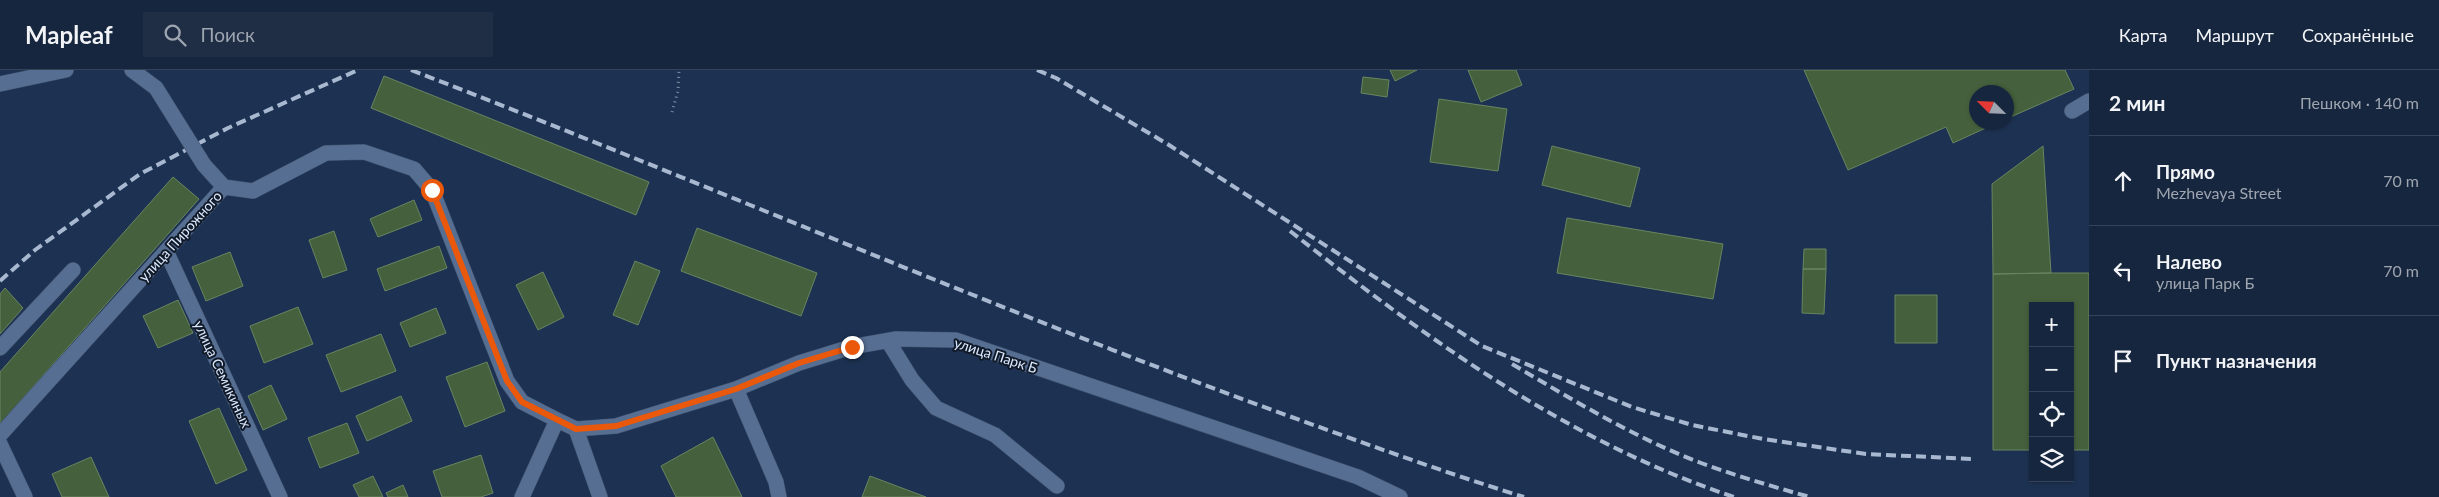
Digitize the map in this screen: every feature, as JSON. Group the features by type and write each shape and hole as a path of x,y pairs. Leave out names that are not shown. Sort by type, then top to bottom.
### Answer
{"street":[{"path":"2,85 66,70"},
{"path":"132,70 156,88 204,165 224,187"},
{"path":"2072,111 2089,100"},
{"name":"улица Пирожного","path":"0,435 224,187 253,191 326,153 364,152 414,169"},
{"name":"улица Парк Б","path":"414,169 432,190 507,381 522,402 576,429 616,426 736,389 799,363 852,347 888,340 956,340 1358,477 1400,497"},
{"name":"улица Семикиных","path":"166,252 280,497"},
{"path":"0,348 73,270"},
{"path":"888,340 912,380 936,408 995,435 1057,486"},
{"path":"736,389 776,482 779,497"},
{"path":"522,497 557,420"},
{"path":"576,429 600,497"},
{"path":"0,444 25,497"}],"path":[{"path":"672,112 678,91 679,70"}],"building":[{"path":"1390,70 1417,70 1395,81"},
{"path":"1468,70 1516,70 1522,85 1481,102"},
{"path":"1804,70 2065,70 2074,89 2014,115 2014,85 1969,85 1969,130 1981,130 1953,143 1946,127 1848,170"},
{"path":"384,76 649,182 636,215 371,108"},
{"path":"1363,77 1389,80 1387,97 1361,93"},
{"path":"1439,99 1507,109 1498,171 1430,162"},
{"path":"1552,146 1640,168 1630,207 1542,185"},
{"path":"2043,146 2051,273 1993,274 1992,184"},
{"path":"173,177 199,199 0,424 0,372"},
{"path":"414,200 422,220 378,237 370,219"},
{"path":"1567,218 1723,244 1713,299 1557,273"},
{"path":"697,228 817,273 801,316 681,271"},
{"path":"334,231 347,270 323,278 309,240"},
{"path":"439,246 447,268 385,291 377,269"},
{"path":"1804,249 1826,249 1826,269 1803,269"},
{"path":"230,252 243,286 206,301 192,267"},
{"path":"635,261 660,271 638,325 613,315"},
{"path":"1803,269 1826,269 1824,314 1802,313"},
{"path":"543,272 564,317 538,330 516,285"},
{"path":"2089,273 2089,450 2074,450 2074,302 2029,302 2029,450 1993,450 1993,274"},
{"path":"5,288 23,308 0,334 0,294"},
{"path":"1895,295 1937,295 1937,343 1895,343"},
{"path":"178,300 193,333 158,348 143,316"},
{"path":"298,307 313,344 264,363 250,326"},
{"path":"436,308 446,333 410,347 400,323"},
{"path":"381,334 396,371 341,392 326,355"},
{"path":"487,362 505,411 465,427 446,377"},
{"path":"271,385 287,419 263,430 248,396"},
{"path":"401,396 412,421 367,441 356,416"},
{"path":"219,408 247,470 216,484 189,421"},
{"path":"347,423 359,453 320,468 308,438"},
{"path":"713,437 742,497 676,497 661,466"},
{"path":"481,455 493,493 481,497 442,497 433,471"},
{"path":"91,457 109,497 62,497 52,474"},
{"path":"373,476 383,497 359,497 353,485"},
{"path":"870,476 926,497 862,497"},
{"path":"403,485 408,497 388,497 386,493"}],"railway":[{"path":"0,281 35,250 140,174 228,128 358,70"},
{"path":"411,70 1058,329 1368,445 1524,497"},
{"path":"1037,70 1056,78 1169,145 1482,346 1632,407 1692,425 1763,439 1866,454 1972,459"},
{"path":"1290,231 1446,348 1556,417 1614,447 1673,474 1734,497"},
{"path":"1512,364 1605,418 1676,453 1728,472 1810,497"}],"route":[{"path":"432,190 507,381 522,402 576,429 616,426 736,389 799,363 852,347"}]}
